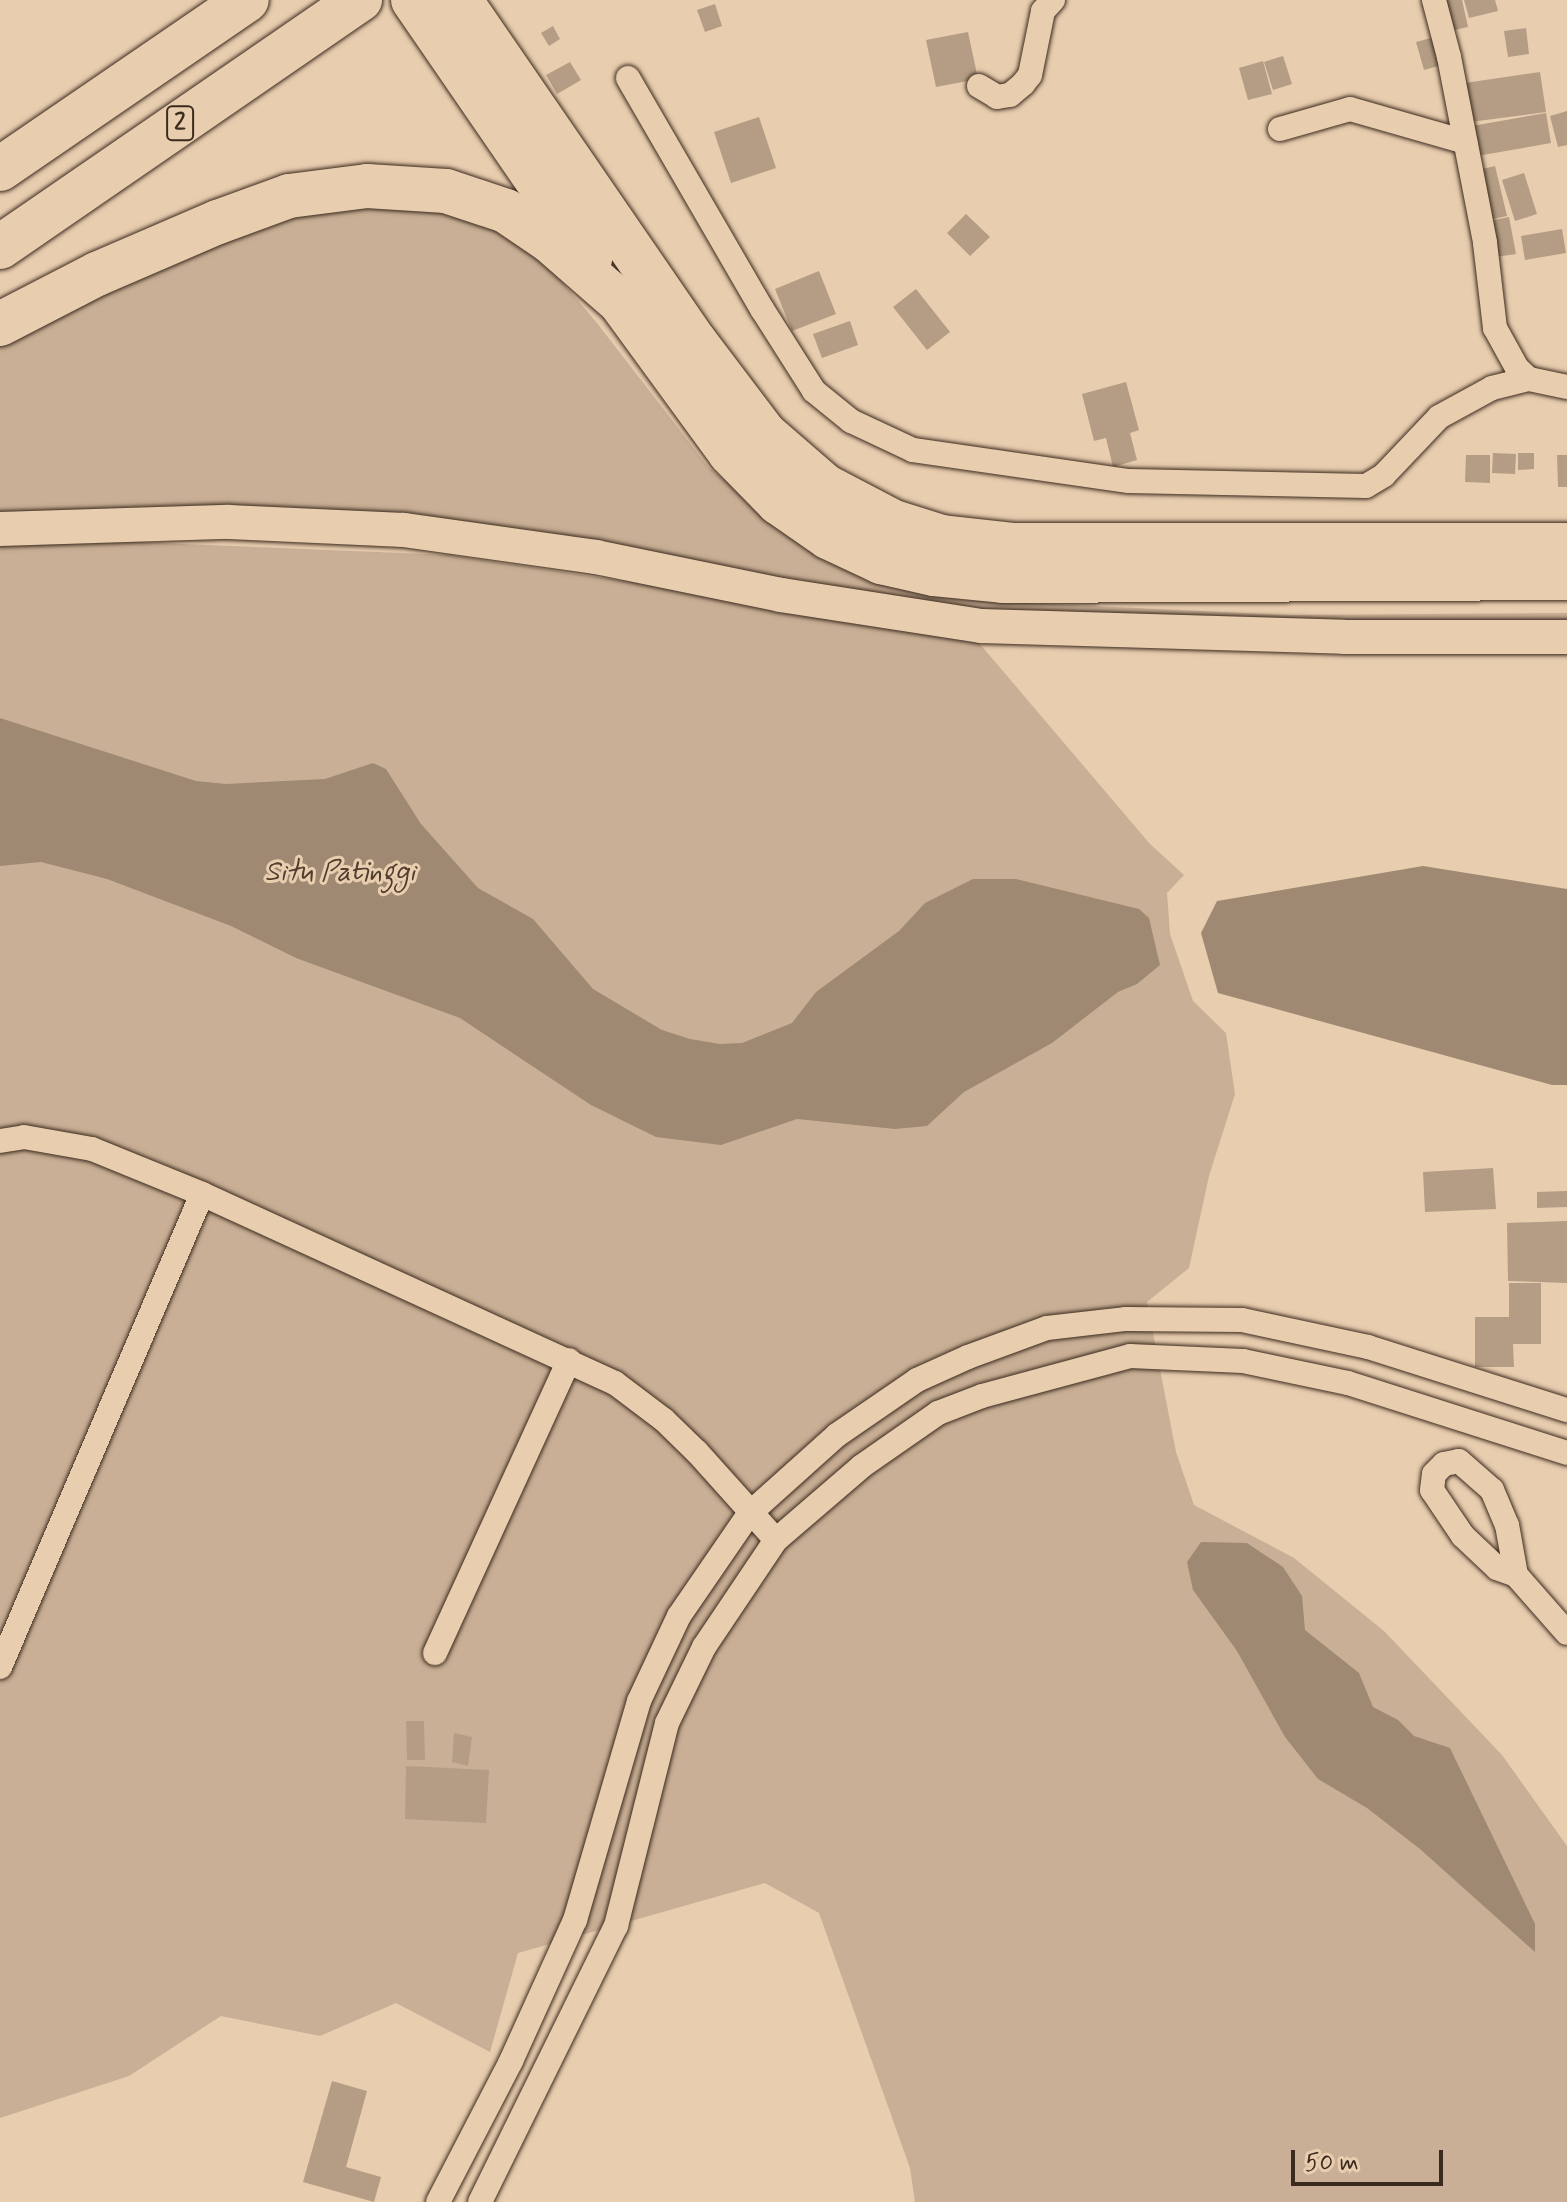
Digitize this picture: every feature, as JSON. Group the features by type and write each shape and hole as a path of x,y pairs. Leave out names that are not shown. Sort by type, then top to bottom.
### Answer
{"highway":[{"path":"0,169 247,0"},
{"name":"2","path":"0,247 360,0"},
{"path":"413,0 456,18 764,433 825,486 894,522 942,537 1015,545 1567,545"},
{"path":"456,18 620,302 730,453 779,503 828,537 881,562 934,574 1003,581 1567,578"},
{"path":"0,324 97,274 218,222 289,196 367,186 446,191 506,211 550,241 620,302"}],"main road":[{"path":"0,529 229,522 404,530 596,557 781,595 981,626 1344,637 1567,637"}],"street":[{"path":"979,86 997,97 1010,95 1023,84 1030,75 1043,11 1053,0"},
{"path":"1434,0 1449,57 1485,243 1495,328 1517,368 1529,379"},
{"path":"628,78 762,309 814,391 851,421 913,450 1129,481 1366,486 1384,475 1439,417 1492,388 1529,379 1567,387"},
{"path":"1280,129 1350,109 1465,142"},
{"path":"0,1141 24,1137 92,1149 202,1194 615,1383 664,1420 697,1452 749,1514 776,1540"},
{"path":"0,1667 202,1194"},
{"path":"438,2202 517,2047 575,1920 639,1701 679,1616 749,1514 837,1435 917,1380 968,1357 1047,1328 1126,1319 1242,1320 1368,1347 1567,1410"},
{"path":"480,2202 616,1926 667,1723 704,1647 776,1540 862,1466 938,1413 982,1396 1130,1356 1243,1361 1348,1383 1567,1453"},
{"path":"968,1357 982,1396"},
{"path":"435,1653 569,1360"},
{"path":"917,1380 938,1413"},
{"path":"1516,1575 1567,1633"},
{"path":"592,1866 631,1875"}],"shaded area":[{"path":"418,195 529,243 597,323 709,468 841,568 963,600 1289,615 1567,613 1567,620 1286,624 1137,620 961,608 700,565 0,518 0,330 301,206"},
{"path":"63,539 449,555 762,602 979,643 1150,844 1184,875 1167,893 1170,934 1193,1001 1226,1033 1235,1094 1209,1176 1189,1268 1147,1302 1176,1452 1194,1505 1294,1558 1384,1631 1502,1755 1567,1846 1567,2202 915,2202 910,2168 819,1913 765,1883 518,1953 490,2052 396,2003 320,2036 221,2016 129,2076 0,2118 0,543"}],"water":[{"name":"Situ Patinggi","path":"0,718 196,781 226,784 325,779 373,763 386,769 421,824 478,888 533,919 593,989 662,1030 690,1039 720,1044 742,1043 792,1023 816,992 899,931 925,903 973,879 1016,879 1139,909 1149,918 1160,965 1137,984 1118,992 1052,1043 964,1092 927,1126 895,1129 797,1119 721,1145 656,1137 591,1105 460,1018 296,958 231,926 107,879 41,862 0,866"},
{"path":"1423,866 1567,889 1567,1085 1552,1085 1218,993 1201,933 1217,901"},
{"path":"1201,1542 1247,1543 1283,1567 1302,1596 1305,1630 1359,1673 1373,1707 1398,1720 1414,1736 1450,1748 1535,1924 1535,1952 1420,1849 1367,1808 1318,1779 1285,1737 1237,1651 1193,1590 1187,1562"}],"building":[{"path":"1438,0 1462,0 1468,27 1445,32"},
{"path":"1464,0 1495,0 1498,11 1469,18"},
{"path":"715,4 722,26 705,32 697,10"},
{"path":"553,26 560,39 549,46 541,33"},
{"path":"1526,28 1529,54 1508,57 1504,31"},
{"path":"968,32 978,79 936,87 926,40"},
{"path":"1435,37 1442,65 1424,70 1416,42"},
{"path":"1283,56 1292,84 1273,90 1264,62"},
{"path":"1263,61 1272,94 1248,100 1239,68"},
{"path":"570,62 581,80 557,94 546,75"},
{"path":"1540,72 1546,112 1470,122 1465,83"},
{"path":"1567,111 1567,145 1558,147 1550,116"},
{"path":"1546,113 1551,143 1477,156 1472,126"},
{"path":"759,117 776,168 731,183 714,132"},
{"path":"1495,166 1507,216 1489,220 1478,170"},
{"path":"1524,173 1537,214 1515,221 1502,180"},
{"path":"966,214 990,237 970,256 947,233"},
{"path":"1509,217 1516,254 1495,257 1489,221"},
{"path":"1562,229 1566,253 1525,260 1521,236"},
{"path":"819,271 836,314 792,331 775,289"},
{"path":"916,289 950,332 927,350 893,307"},
{"path":"850,321 858,345 822,358 813,334"},
{"path":"1126,382 1139,430 1130,433 1137,460 1113,467 1106,438 1094,441 1082,394"},
{"path":"1493,453 1516,454 1515,474 1492,473"},
{"path":"1518,453 1534,453 1534,469 1518,470"},
{"path":"1466,455 1490,455 1490,483 1465,482"},
{"path":"1557,455 1567,455 1567,487 1558,487"},
{"path":"1493,1168 1496,1209 1425,1212 1423,1172"},
{"path":"1567,1191 1567,1207 1537,1208 1537,1192"},
{"path":"1567,1221 1567,1283 1508,1281 1507,1223"},
{"path":"1509,1283 1541,1283 1541,1344 1513,1344 1514,1367 1475,1367 1475,1317 1509,1317"},
{"path":"406,1721 424,1721 425,1760 407,1760"},
{"path":"454,1733 472,1737 468,1766 452,1762"},
{"path":"406,1766 489,1770 486,1823 405,1819"},
{"path":"332,2081 367,2091 346,2167 381,2177 374,2202 303,2182"}]}
